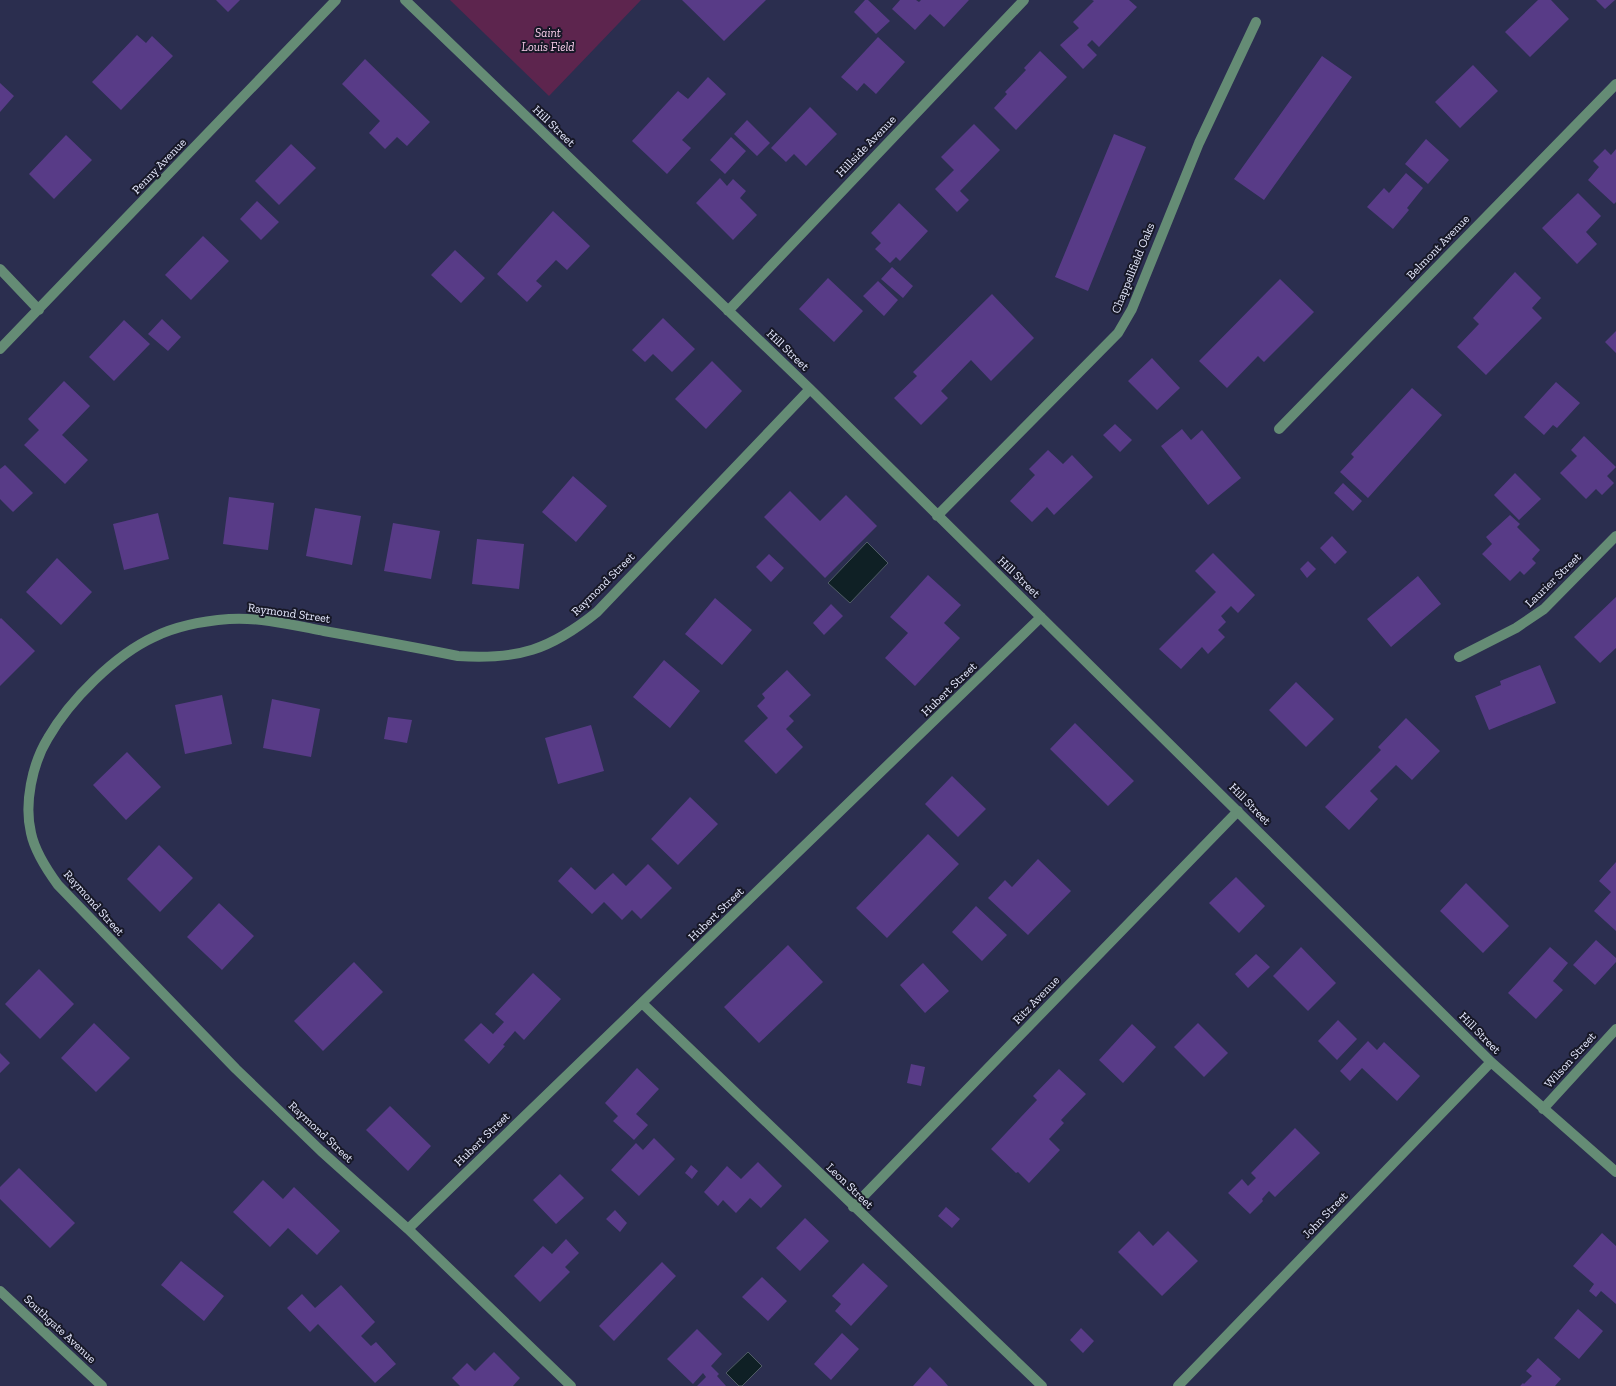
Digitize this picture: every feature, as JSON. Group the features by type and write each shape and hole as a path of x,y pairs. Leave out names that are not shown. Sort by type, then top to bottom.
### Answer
{"street":[{"name":"Penny Avenue","path":"0,349 336,0"},
{"name":"Hill Street","path":"405,0 810,389 1491,1062 1616,1172"},
{"name":"Hillside Avenue","path":"728,311 1024,0"},
{"name":"Chappellfield Oaks","path":"938,516 1121,329 1132,309 1199,143 1256,22"},
{"name":"Belmont Avenue","path":"1279,428 1616,84"},
{"path":"0,269 39,310"},
{"name":"Raymond Street","path":"571,1386 408,1229 322,1151 236,1069 58,885 37,851 31,834 28,812 38,760 47,739 62,716 106,669 153,637 190,624 231,619 279,623 458,656 479,657 524,652 542,647 560,639 597,612 810,389"},
{"name":"Laurier Street","path":"1459,657 1516,628 1544,609 1616,536"},
{"name":"Hubert Street","path":"408,1229 1041,617"},
{"name":"Ritz Avenue","path":"853,1207 1238,811"},
{"name":"Leon Street","path":"642,1003 853,1207 1042,1386"},
{"name":"Wilson Street","path":"1543,1109 1616,1028"},
{"name":"John Street","path":"1178,1386 1491,1062"},
{"name":"Southgate Avenue","path":"0,1292 102,1386"}],"green space":[{"name":"Saint Louis Field","path":"450,0 641,0 549,96"}],"shaded area":[{"path":"867,542 888,563 850,603 828,583"},
{"path":"748,1352 762,1366 742,1386 739,1386 726,1373"}],"building":[{"path":"216,0 240,0 228,12"},
{"path":"682,0 766,0 724,41"},
{"path":"865,0 868,0 890,21 876,34 854,12"},
{"path":"900,0 916,0 919,2 921,0 969,0 944,27 930,14 915,30 892,9"},
{"path":"1092,0 1129,0 1137,7 1099,47 1092,40 1087,45 1097,55 1083,69 1060,45 1079,28 1073,22 1094,1"},
{"path":"1538,0 1551,0 1569,19 1530,57 1505,32"},
{"path":"1596,0 1615,0 1605,9"},
{"path":"137,35 146,43 152,36 173,56 121,110 92,82"},
{"path":"878,37 905,62 876,94 864,83 857,91 841,77"},
{"path":"1040,51 1067,77 1016,130 994,108 1007,94 1005,92 1026,70 1024,68"},
{"path":"1322,56 1352,77 1264,200 1234,179"},
{"path":"365,59 430,122 407,146 397,137 385,149 369,133 380,121 342,84"},
{"path":"1473,65 1498,91 1460,128 1435,102"},
{"path":"708,77 726,94 682,140 691,148 667,174 632,141 678,91 688,99"},
{"path":"0,83 14,96 0,112"},
{"path":"810,107 837,134 806,166 794,154 786,162 771,148"},
{"path":"747,120 770,143 757,156 734,134"},
{"path":"974,124 1000,150 960,191 969,200 957,212 935,189 954,170 941,157"},
{"path":"1114,134 1146,147 1088,291 1055,277"},
{"path":"66,135 92,160 54,199 29,174"},
{"path":"731,137 746,151 725,174 710,160"},
{"path":"1426,139 1449,160 1428,184 1405,164"},
{"path":"291,144 316,168 279,205 255,181"},
{"path":"1605,149 1611,155 1616,149 1616,202 1614,204 1588,180 1599,167 1593,161"},
{"path":"1406,173 1423,188 1407,208 1409,210 1393,229 1367,207 1384,188 1389,193"},
{"path":"720,178 727,186 733,179 746,191 740,198 757,215 733,240 696,203"},
{"path":"1578,193 1601,216 1586,232 1597,244 1577,264 1542,228"},
{"path":"257,201 279,222 261,240 240,219"},
{"path":"899,203 928,231 900,261 896,257 890,263 875,249 881,243 871,233"},
{"path":"553,211 590,246 567,270 556,260 536,281 542,286 527,302 497,274"},
{"path":"203,236 229,261 191,300 165,275"},
{"path":"455,250 485,278 461,303 431,275"},
{"path":"892,267 913,286 903,298 881,279"},
{"path":"1515,272 1541,298 1532,308 1542,318 1486,375 1457,347 1479,324 1473,318"},
{"path":"828,278 863,311 834,342 799,309"},
{"path":"1280,279 1314,312 1264,362 1258,356 1227,388 1199,361"},
{"path":"878,281 898,300 884,316 863,296"},
{"path":"992,294 1034,338 991,381 971,360 941,391 948,398 921,425 894,398 917,376 913,372"},
{"path":"663,318 695,349 672,372 653,354 645,362 632,350"},
{"path":"162,319 181,337 168,351 148,334"},
{"path":"124,320 150,344 114,381 89,357"},
{"path":"1616,331 1616,353 1605,342"},
{"path":"1152,358 1180,388 1157,410 1128,381"},
{"path":"712,361 742,391 706,429 675,399"},
{"path":"64,381 90,406 62,435 88,460 65,484 24,445 39,430 28,419"},
{"path":"1556,382 1580,403 1557,428 1553,425 1544,435 1524,417"},
{"path":"1412,388 1442,415 1368,498 1340,472 1354,457 1351,454"},
{"path":"1115,424 1132,440 1120,452 1103,435"},
{"path":"1182,429 1191,440 1202,430 1241,478 1208,505 1161,446"},
{"path":"1584,436 1616,467 1607,476 1614,483 1602,495 1596,489 1586,499 1560,473 1577,456 1571,450"},
{"path":"1048,450 1063,464 1072,455 1093,477 1054,515 1047,507 1032,522 1010,501 1035,475 1029,469"},
{"path":"5,465 33,493 13,512 0,499 0,469"},
{"path":"1515,473 1541,499 1519,520 1494,495"},
{"path":"573,476 607,506 576,542 542,512"},
{"path":"1343,483 1362,501 1353,511 1334,493"},
{"path":"790,491 820,521 846,495 877,526 825,578 764,517"},
{"path":"229,497 274,503 268,550 223,544"},
{"path":"315,508 361,516 352,565 306,556"},
{"path":"158,513 169,559 124,570 113,524"},
{"path":"1510,515 1520,524 1517,527 1540,550 1532,559 1536,563 1524,575 1520,571 1510,581 1482,554 1492,544 1486,537"},
{"path":"393,523 440,531 431,579 384,571"},
{"path":"1332,536 1347,552 1335,564 1320,548"},
{"path":"477,539 524,544 519,589 472,584"},
{"path":"1213,553 1255,595 1238,613 1231,606 1221,616 1226,622 1218,630 1225,637 1208,654 1202,647 1181,669 1159,649 1216,592 1195,571"},
{"path":"769,554 784,568 771,582 756,567"},
{"path":"57,558 92,592 61,625 26,592"},
{"path":"1308,561 1316,569 1307,578 1300,569"},
{"path":"928,575 961,605 944,623 960,638 915,686 885,658 908,633 890,617"},
{"path":"1418,576 1441,604 1391,647 1367,619"},
{"path":"1616,597 1616,648 1600,663 1574,637"},
{"path":"715,598 752,630 722,665 685,634"},
{"path":"831,604 843,616 824,635 813,623"},
{"path":"1,618 35,651 0,686 0,619"},
{"path":"664,660 700,691 670,728 633,697"},
{"path":"1540,665 1556,703 1489,730 1475,696 1501,685 1500,681"},
{"path":"787,670 811,695 789,716 794,721 786,729 803,747 776,774 744,741 768,718 757,706 765,698 762,694"},
{"path":"1296,682 1334,719 1306,747 1269,710"},
{"path":"222,695 232,744 185,754 175,705"},
{"path":"272,699 320,709 311,757 263,748"},
{"path":"388,717 412,720 407,743 384,739"},
{"path":"1406,718 1440,751 1412,780 1396,765 1370,791 1378,799 1349,830 1325,807 1381,750 1378,747"},
{"path":"1075,723 1134,781 1108,806 1050,749"},
{"path":"591,725 604,771 558,784 545,738"},
{"path":"127,752 161,787 126,820 93,785"},
{"path":"952,776 986,809 958,837 925,804"},
{"path":"690,797 718,824 678,865 651,839"},
{"path":"928,834 959,864 887,938 856,908"},
{"path":"159,845 193,878 160,912 127,879"},
{"path":"1038,859 1071,891 1028,935 988,898 1005,880 1012,887"},
{"path":"1616,862 1616,931 1594,911 1611,892 1599,881"},
{"path":"648,864 672,888 641,919 632,910 622,920 604,902 592,914 558,881 571,867 595,890 613,873 626,886"},
{"path":"1236,877 1265,906 1239,933 1209,903"},
{"path":"1466,883 1509,926 1483,953 1440,911"},
{"path":"219,903 254,936 222,970 187,937"},
{"path":"976,906 1007,935 982,961 952,932"},
{"path":"1596,940 1616,958 1616,962 1595,985 1573,965"},
{"path":"788,945 823,982 759,1043 724,1007"},
{"path":"1301,947 1336,983 1308,1011 1273,976"},
{"path":"1550,947 1568,963 1553,981 1563,990 1536,1019 1508,993"},
{"path":"1256,954 1270,967 1248,988 1235,974"},
{"path":"354,962 383,992 323,1051 294,1021"},
{"path":"923,963 949,991 925,1013 900,985"},
{"path":"39,969 74,1004 40,1039 5,1004"},
{"path":"533,973 561,999 524,1040 515,1031 503,1045 505,1046 489,1064 464,1040 481,1023 493,1034 504,1022 495,1014"},
{"path":"1338,1020 1357,1039 1337,1060 1318,1041"},
{"path":"94,1023 130,1058 96,1092 61,1058"},
{"path":"1198,1023 1228,1053 1204,1077 1174,1047"},
{"path":"1132,1024 1156,1047 1123,1083 1099,1060"},
{"path":"1368,1041 1377,1050 1384,1042 1420,1076 1397,1101 1362,1068 1350,1081 1340,1071"},
{"path":"0,1053 10,1063 0,1073"},
{"path":"911,1064 925,1067 921,1086 907,1083"},
{"path":"637,1068 659,1089 636,1114 648,1125 634,1140 613,1121 618,1116 605,1103"},
{"path":"1059,1069 1086,1094 1061,1120 1064,1123 1049,1139 1060,1150 1029,1183 1018,1172 1016,1173 991,1149 1037,1100 1033,1096"},
{"path":"390,1106 431,1146 408,1171 366,1130"},
{"path":"1295,1128 1320,1153 1275,1197 1269,1191 1262,1199 1263,1201 1250,1214 1228,1193 1242,1179 1248,1186 1256,1178 1251,1173"},
{"path":"654,1138 675,1159 639,1196 611,1170 636,1143 643,1150"},
{"path":"758,1162 782,1186 761,1208 750,1198 736,1213 723,1200 718,1206 704,1192 727,1166 741,1179"},
{"path":"691,1165 698,1171 692,1179 685,1173"},
{"path":"19,1168 75,1223 50,1248 0,1199 0,1187"},
{"path":"560,1174 584,1198 556,1224 533,1200"},
{"path":"263,1180 283,1199 294,1187 340,1231 317,1255 288,1228 270,1247 233,1212"},
{"path":"946,1207 960,1219 952,1228 938,1216"},
{"path":"615,1210 627,1223 620,1232 606,1219"},
{"path":"805,1218 829,1241 800,1271 776,1248"},
{"path":"1139,1231 1153,1246 1168,1231 1198,1261 1162,1296 1118,1252"},
{"path":"1602,1233 1616,1246 1616,1304 1601,1291 1596,1297 1589,1291 1594,1284 1573,1266"},
{"path":"566,1239 579,1253 565,1267 570,1272 540,1302 514,1276 543,1246 552,1254"},
{"path":"181,1261 224,1296 204,1321 161,1285"},
{"path":"662,1262 676,1276 614,1341 599,1326"},
{"path":"863,1263 888,1286 851,1326 835,1311 841,1304 832,1296"},
{"path":"762,1277 787,1301 768,1321 742,1297"},
{"path":"341,1285 375,1322 361,1336 371,1346 376,1342 396,1364 375,1383 318,1324 310,1332 287,1308 302,1294 315,1308"},
{"path":"1578,1309 1603,1331 1579,1359 1554,1338"},
{"path":"1081,1328 1094,1341 1083,1353 1070,1340"},
{"path":"697,1329 722,1354 711,1366 719,1374 717,1376 726,1386 697,1386 706,1377 703,1373 693,1384 667,1359"},
{"path":"842,1333 859,1349 831,1380 814,1364"},
{"path":"494,1352 520,1378 513,1386 460,1386 452,1378 467,1363 475,1371"},
{"path":"1538,1358 1561,1379 1555,1386 1520,1386 1532,1376 1526,1371"},
{"path":"930,1367 943,1380 948,1386 913,1386"}]}
